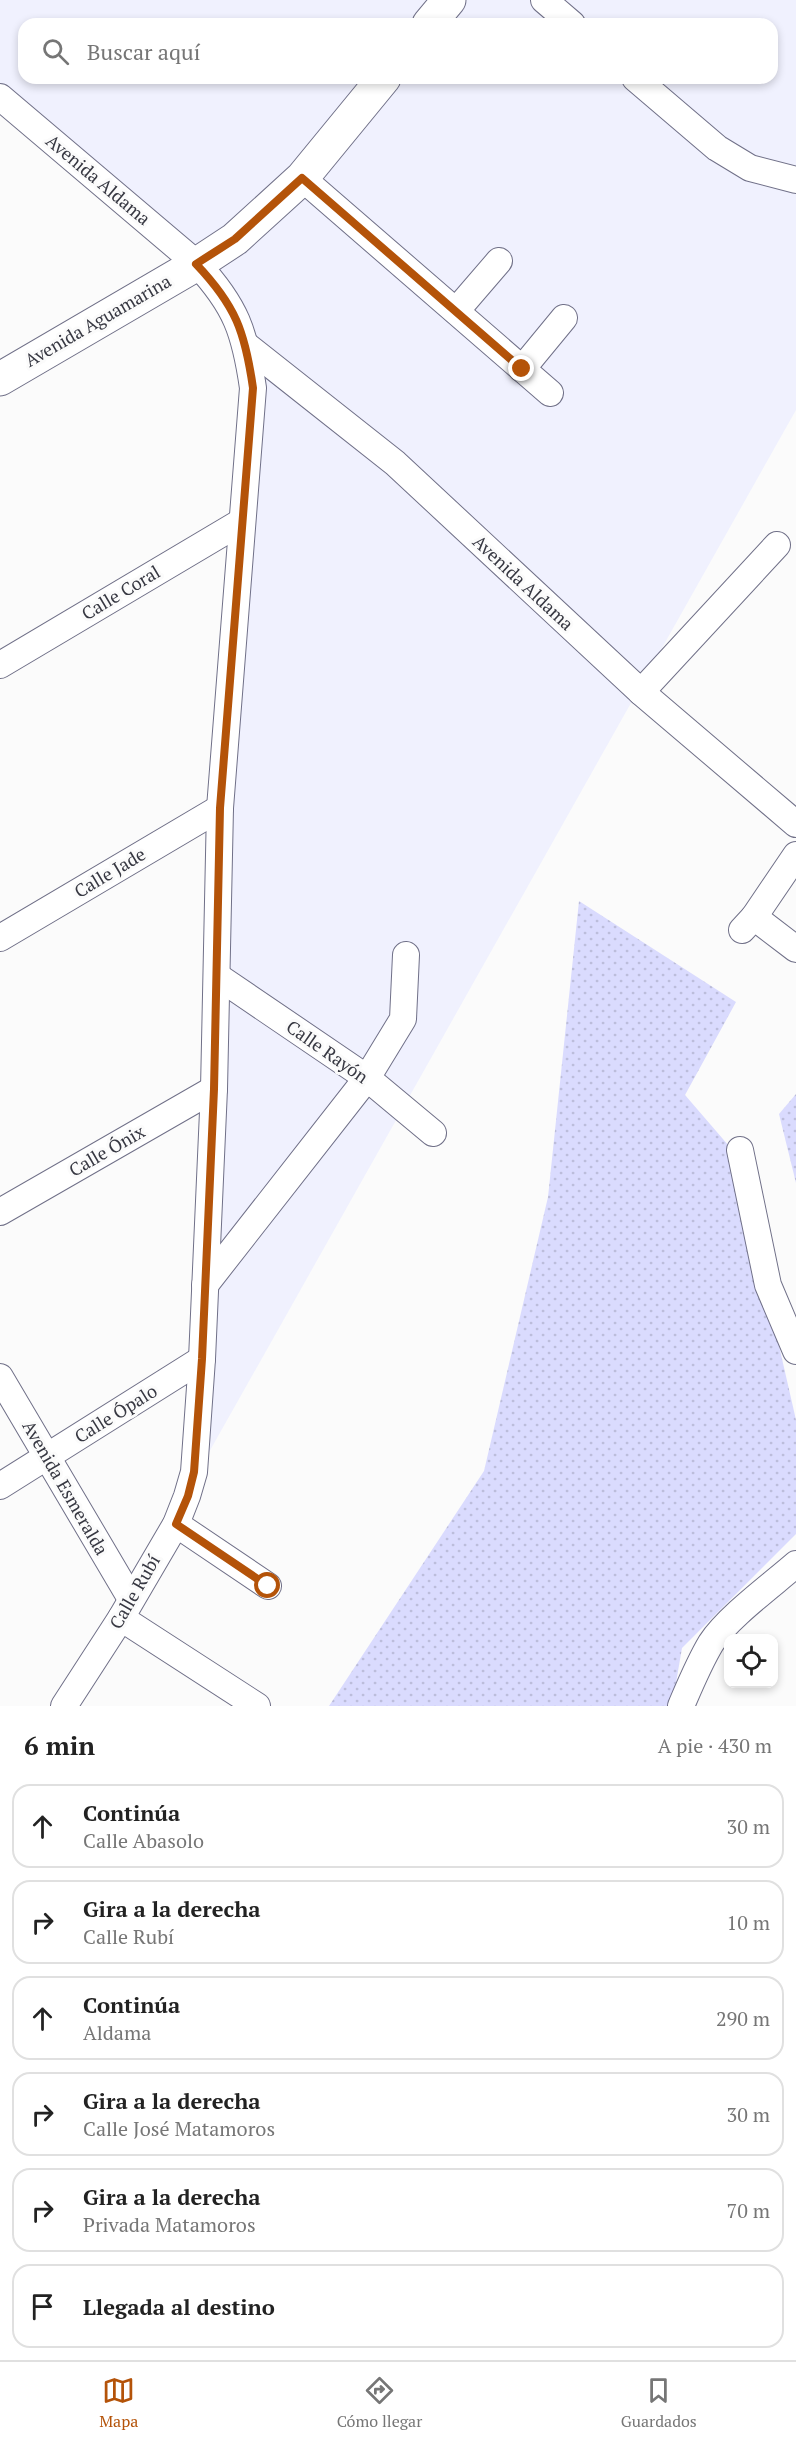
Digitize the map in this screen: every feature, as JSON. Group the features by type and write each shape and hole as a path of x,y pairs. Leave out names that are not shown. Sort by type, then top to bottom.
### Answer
{"main road":[{"path":"434,18 449,0"},
{"name":"Avenida Aguamarina","path":"0,379 235,239 302,178 379,84"}],"street":[{"path":"544,0 565,18"},
{"path":"642,84 717,148 750,168 796,180"},
{"name":"Avenida Aldama","path":"0,96 196,264 215,285 231,310 247,346 395,464 641,692 796,824"},
{"path":"302,178 550,393"},
{"path":"456,311 499,261"},
{"path":"522,369 564,318"},
{"name":"Calle Rubí","path":"64,1706 126,1609 176,1524 188,1496 194,1472 202,1359 214,1089 220,808 253,388 247,346"},
{"name":"Calle Coral","path":"0,665 242,522"},
{"path":"641,692 777,545"},
{"name":"Calle Jade","path":"0,938 220,808"},
{"path":"796,855 748,924 796,949"},
{"path":"205,1285 368,1078 403,1019 406,955"},
{"name":"Calle Rayón","path":"217,976 368,1078 433,1134"},
{"name":"Calle Ónix","path":"0,1212 214,1089"},
{"path":"740,1150 768,1285 796,1351"},
{"name":"Calle Ópalo","path":"0,1486 202,1359"},
{"name":"Avenida Esmeralda","path":"0,1377 47,1457 126,1609"},
{"path":"176,1524 268,1586"},
{"path":"681,1706 712,1641 741,1611 796,1564"},
{"path":"126,1609 257,1706"}],"shaded area":[{"path":"0,0 796,0 796,410 181,1502 247,379 235,319 190,266 0,103"},
{"path":"579,901 736,1002 685,1095 735,1153 796,1420 796,1534 682,1648 672,1706 329,1706 484,1471 548,1197"},
{"path":"796,1094 796,1183 779,1114"}],"route":[{"path":"268,1586 176,1524 188,1496 194,1472 202,1359 214,1089 220,808 253,388 247,346 236,318 215,285 196,264 235,239 262,217 302,178 522,369"}]}
